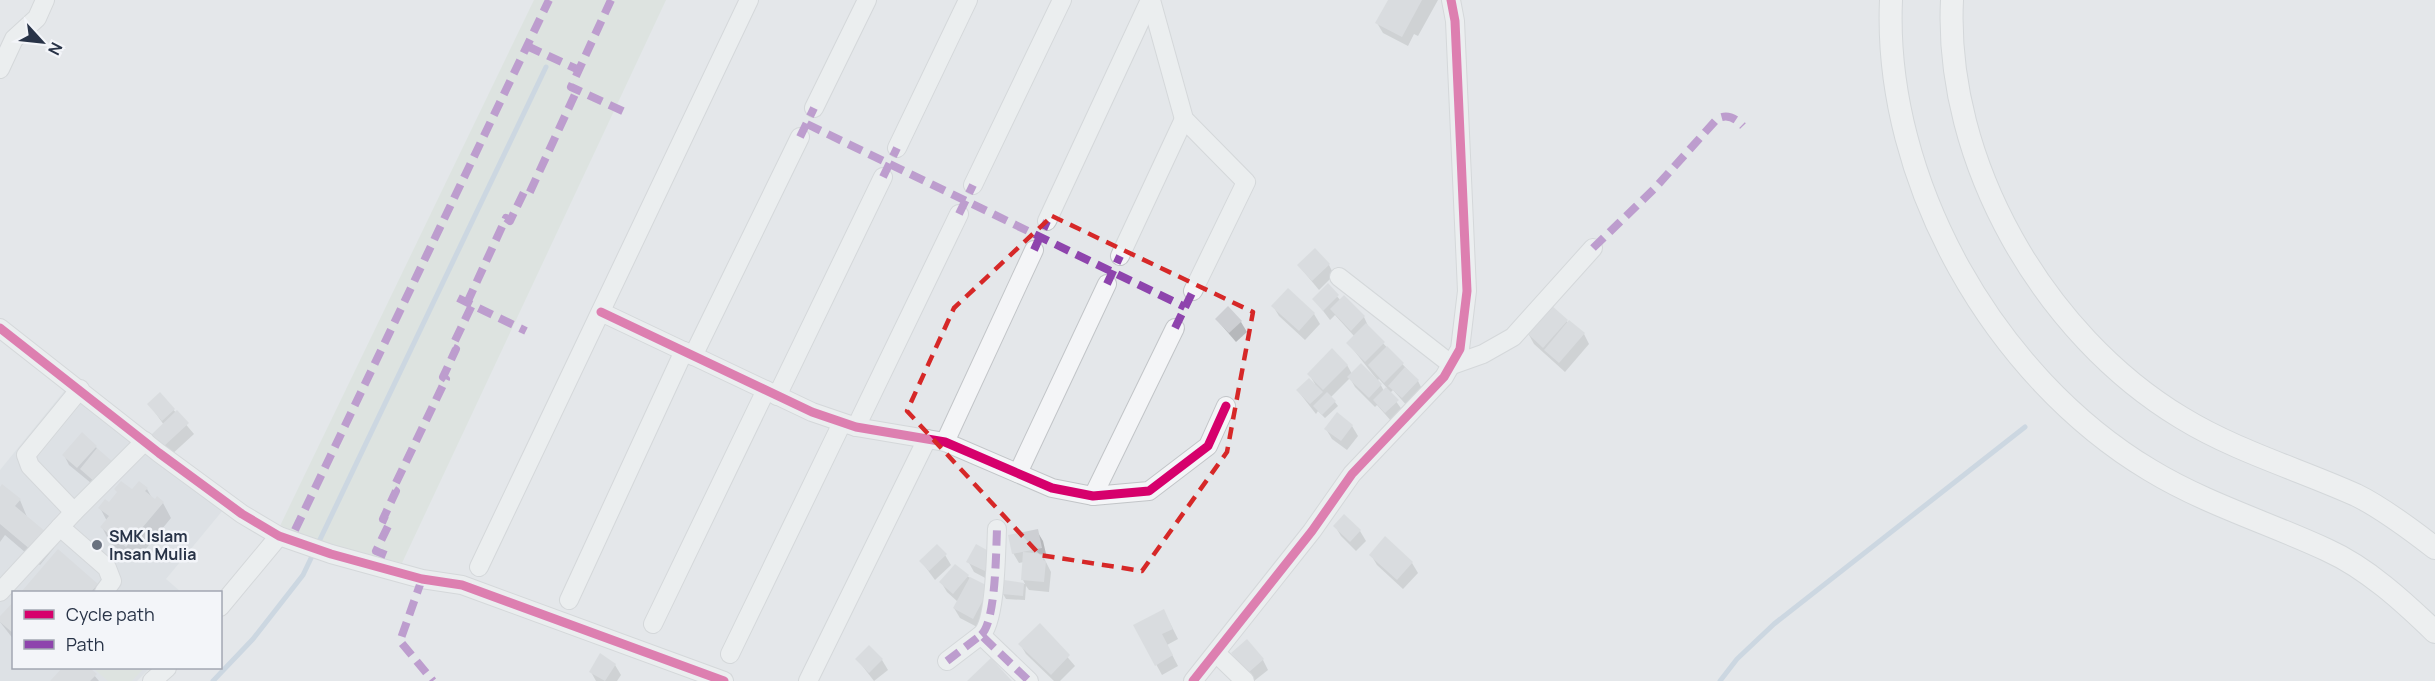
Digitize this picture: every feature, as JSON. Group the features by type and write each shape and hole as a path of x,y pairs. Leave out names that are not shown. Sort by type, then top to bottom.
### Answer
{"main road":[{"path":"1891,0 1890,37 1905,131 1937,226 1988,318 2069,411 2150,470 2243,516 2330,550 2396,595 2435,632"},
{"path":"1952,0 1950,34 1963,117 1992,201 2038,283 2110,366 2181,418 2268,461 2358,496 2435,548"}],"street":[{"path":"0,69 14,39 37,18 45,0"},
{"path":"479,567 749,0"},
{"path":"814,108 867,0"},
{"path":"897,148 968,0"},
{"path":"973,185 1062,0"},
{"path":"1150,0 1184,119 1246,182 1193,291"},
{"path":"1047,221 1150,0"},
{"path":"1193,681 1312,531 1352,474 1440,382 1460,348 1467,291 1455,21 1451,0"},
{"path":"1120,256 1184,119"},
{"path":"569,600 688,354 800,137"},
{"path":"653,624 883,177"},
{"path":"730,654 959,214"},
{"path":"1452,365 1483,354 1513,337 1593,248"},
{"path":"945,442 1034,250"},
{"path":"1339,277 1452,365"},
{"path":"1018,473 1107,284"},
{"path":"601,312 772,393 849,425 945,442 1052,488 1093,496 1149,491 1208,446 1226,406"},
{"path":"0,328 242,514 279,536 331,554 422,579 462,585 724,681"},
{"path":"1093,496 1175,328"},
{"path":"74,512 30,466 26,454 80,389"},
{"path":"808,681 927,439"},
{"path":"0,592 74,512 145,441"},
{"path":"60,527 107,568 112,581 105,591"},
{"path":"947,661 981,634 987,624 998,529"},
{"path":"222,605 279,536"},
{"path":"981,634 1029,681"},
{"path":"1216,653 1245,681"},
{"path":"152,681 166,669"}],"highlighted area":[{"path":"1052,216 1253,312 1227,452 1142,571 1040,555 907,411 954,308"}],"shaded area":[{"path":"534,0 666,0 402,563 296,535 280,526"},
{"name":"SMK Islam Insan Mulia","path":"66,389 162,467 223,510 166,579 180,591 12,591 12,669 149,669 137,681 0,681 0,470"},
{"path":"94,669 143,669 132,681 108,681"}],"building":[{"path":"1388,0 1422,0 1402,37 1375,23"},
{"path":"1315,248 1330,264 1312,281 1297,265"},
{"path":"1328,283 1339,295 1323,311 1312,299"},
{"path":"1288,288 1315,313 1299,331 1271,306"},
{"path":"1344,295 1365,316 1351,331 1330,309"},
{"path":"1551,305 1568,320 1543,348 1527,333"},
{"path":"1228,306 1242,321 1229,333 1215,319"},
{"path":"1569,320 1585,333 1559,363 1544,350"},
{"path":"1366,323 1385,342 1365,362 1346,343"},
{"path":"1387,346 1404,363 1384,383 1368,365"},
{"path":"1332,348 1348,365 1323,390 1307,374"},
{"path":"1361,363 1382,384 1369,398 1347,377"},
{"path":"1405,367 1419,380 1402,398 1388,386"},
{"path":"1309,378 1323,392 1310,404 1296,390"},
{"path":"1386,387 1399,400 1385,413 1373,400"},
{"path":"160,392 175,409 162,421 147,404"},
{"path":"1327,392 1336,401 1322,415 1313,406"},
{"path":"177,410 189,423 163,447 151,435"},
{"path":"1337,412 1353,425 1341,441 1324,429"},
{"path":"82,432 97,446 77,468 62,455"},
{"path":"97,448 113,462 96,483 80,469"},
{"path":"121,481 132,489 139,481 148,488 145,491 155,499 157,496 164,502 126,547 100,527 109,516 98,508 105,499 109,502 117,492 114,489"},
{"path":"2,484 21,499 15,506 46,532 31,550 0,524 0,487"},
{"path":"1344,514 1361,530 1350,542 1333,526"},
{"path":"1038,529 1042,548 1012,554 1008,535"},
{"path":"1385,536 1413,562 1397,580 1369,555"},
{"path":"937,544 947,554 929,571 919,561"},
{"path":"976,544 994,554 985,571 966,562"},
{"path":"58,549 98,584 92,591 22,591"},
{"path":"1023,552 1043,554 1043,560 1046,561 1044,582 1021,580"},
{"path":"955,564 969,575 953,594 939,582"},
{"path":"970,577 990,587 973,619 953,608"},
{"path":"1004,580 1024,583 1023,596 1002,594"},
{"path":"12,603 12,632 0,622 0,616"},
{"path":"1164,609 1173,629 1162,634 1173,655 1155,666 1133,625"},
{"path":"1040,623 1070,655 1051,675 1018,644"},
{"path":"1247,639 1264,659 1248,673 1231,653"},
{"path":"869,645 883,659 869,673 855,659"},
{"path":"600,653 616,664 605,681 589,672"},
{"path":"991,658 1012,681 967,681"},
{"path":"61,669 91,669 97,674 90,681 50,681"}],"waterway":[{"path":"213,681 253,639 303,575 546,67"},
{"path":"1720,681 1737,659 1774,624 2025,427"}],"marked path":[{"path":"295,530 549,0"},
{"path":"611,0 571,87 627,113"},
{"path":"527,46 579,70"},
{"path":"467,303 506,218 510,221 524,192 529,194 577,90"},
{"path":"800,137 814,108"},
{"path":"1593,248 1655,188 1717,119 1728,117 1735,119 1743,126"},
{"path":"807,124 1185,307"},
{"path":"883,177 897,148"},
{"path":"959,214 973,185"},
{"path":"1034,250 1047,221"},
{"path":"1107,284 1120,256"},
{"path":"1175,328 1193,291"},
{"path":"458,298 526,331"},
{"path":"386,555 376,551 390,522 383,519 396,491 393,489 446,379 443,377 456,349 452,347 472,305"},
{"path":"981,635 990,616 997,529"},
{"path":"422,579 400,641 433,681"},
{"path":"947,661 981,635 1029,681"}],"cycle path":[{"path":"1193,681 1312,531 1352,474 1444,377 1460,349 1467,291 1455,21 1451,0"},
{"path":"601,312 812,412 856,427 945,442 1052,488 1093,496 1149,491 1208,446 1226,406"},
{"path":"0,328 159,453 242,514 279,536 331,554 422,579 462,585 724,681"}],"place":[{"name":"SMK Islam Insan Mulia","path":"97,545"}]}
